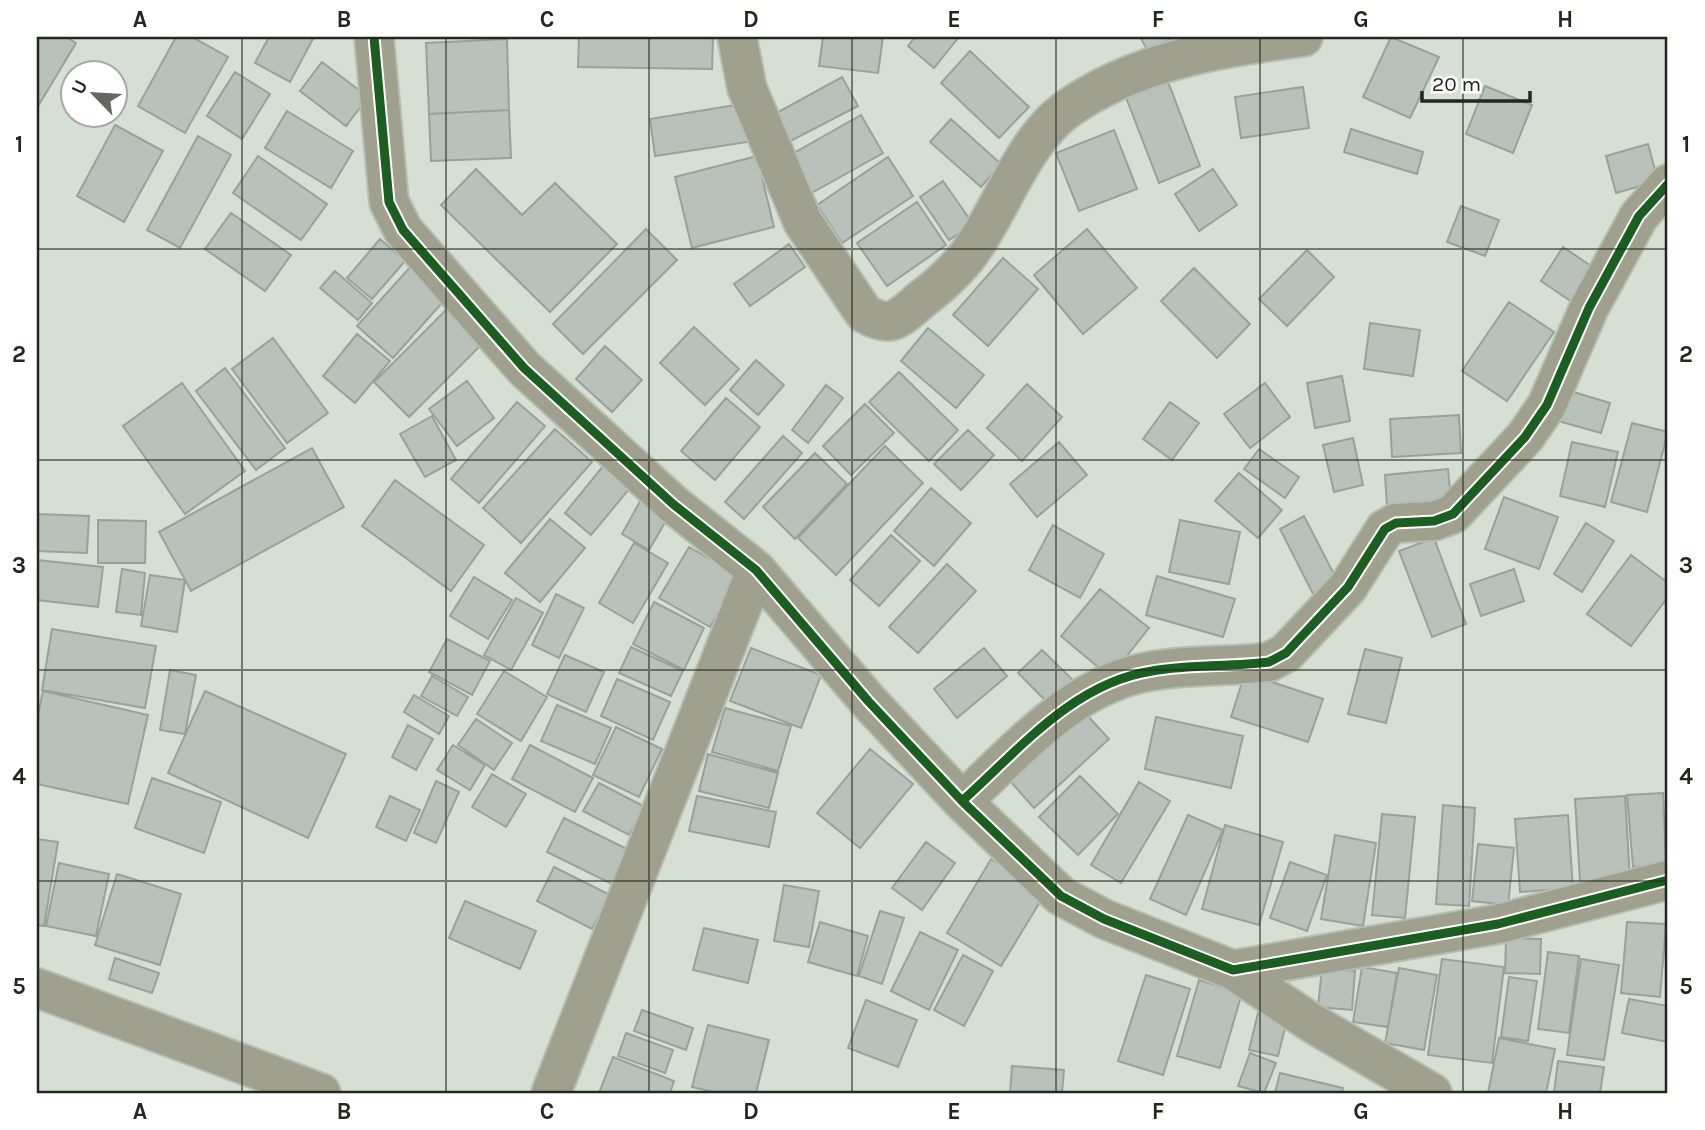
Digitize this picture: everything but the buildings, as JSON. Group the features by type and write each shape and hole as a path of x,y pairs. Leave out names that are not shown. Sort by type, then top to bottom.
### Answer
{"street":[{"path":"374,37 389,202 403,230 524,368 673,504 756,570 869,702 962,802 1061,896 1104,919 1233,970 1312,1023 1432,1093"},
{"path":"737,37 747,88 803,222 863,313 879,323 895,322 948,278 976,244 1041,134 1066,110 1114,84 1177,59 1230,46 1303,37"},
{"path":"962,802 1067,706 1114,680 1153,670 1269,662 1286,653 1348,587 1385,529 1396,523 1434,521 1453,514 1525,437 1548,405 1589,308 1639,216 1668,184"},
{"path":"551,1093 756,570"},
{"path":"1233,970 1367,949 1498,924 1668,880"},
{"path":"37,988 321,1093"}],"cycle path":[{"path":"374,37 389,202 403,230 524,368 673,504 756,570 869,702 962,801 1061,896 1104,919 1233,970 1498,924 1668,880"},
{"path":"962,801 1049,721 1097,689 1123,678 1152,671 1269,662 1286,653 1348,587 1385,529 1396,523 1434,521 1453,514 1525,437 1547,405 1589,308 1639,216 1668,184"}]}
